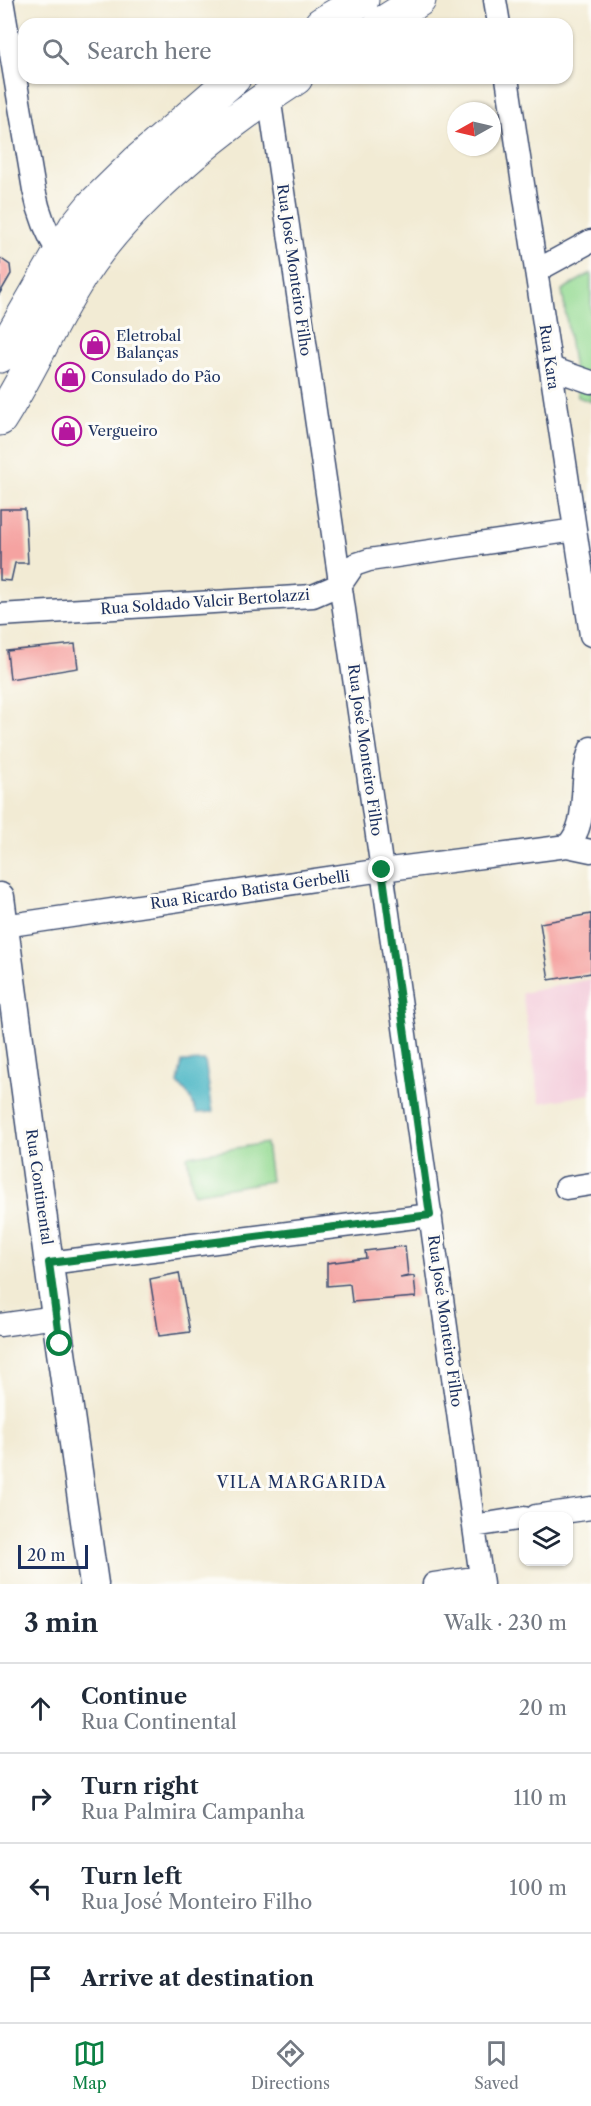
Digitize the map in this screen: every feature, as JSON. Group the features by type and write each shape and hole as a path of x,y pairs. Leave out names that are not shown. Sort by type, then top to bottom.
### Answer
{"main road":[{"path":"331,18 362,0"},
{"path":"390,18 419,0"},
{"path":"0,356 75,227 137,162 227,84"},
{"path":"0,419 40,351 73,287 118,225 190,157 287,84"}],"street":[{"path":"2,0 33,190 39,216 59,253"},
{"path":"495,0 498,18"},
{"name":"Rua Kara","path":"508,84 575,530 589,604 591,635"},
{"name":"Rua José Monteiro Filho","path":"268,96 341,584 481,1580"},
{"path":"537,272 591,241"},
{"path":"551,368 591,382"},
{"name":"Rua Soldado Valcir Bertolazzi","path":"0,615 313,596 341,584 354,565 369,560 575,530"},
{"path":"567,846 578,836 588,820 585,770 591,748"},
{"name":"Rua Ricardo Batista Gerbelli","path":"4,926 382,870 567,846 591,850"},
{"name":"Rua Continental","path":"0,897 94,1584"},
{"path":"566,1188 591,1184"},
{"path":"49,1263 430,1215"},
{"path":"0,1326 56,1317"},
{"path":"564,1512 591,1508"},
{"path":"474,1526 519,1519"},
{"path":"434,1584 481,1580"}],"shaded area":[{"path":"591,979 591,1094 540,1103 522,993"}],"green space":[{"path":"591,273 591,402 578,397 562,290"},
{"path":"266,1143 271,1181 193,1194 187,1156"}],"water":[{"path":"205,1061 213,1112 197,1113 190,1097 178,1083 182,1062"}],"building":[{"path":"0,258 10,265 11,274 0,293"},
{"path":"0,509 25,509 28,563 15,563 11,581 0,580"},
{"path":"75,644 78,668 10,679 7,651"},
{"path":"591,914 591,973 549,980 540,923"},
{"path":"405,1246 408,1276 400,1278 414,1276 416,1297 352,1302 350,1284 327,1286 327,1263 366,1258 365,1251"},
{"path":"179,1273 190,1332 159,1336 150,1279"}],"place":[{"name":"Eletrobal Balanças","path":"95,345"},
{"name":"Consulado do Pão","path":"70,377"},
{"name":"Vergueiro","path":"67,431"}],"district":[{"name":"VILA MARGARIDA","path":"302,1482"}],"route":[{"path":"60,1344 49,1263 430,1215 382,870"}]}
